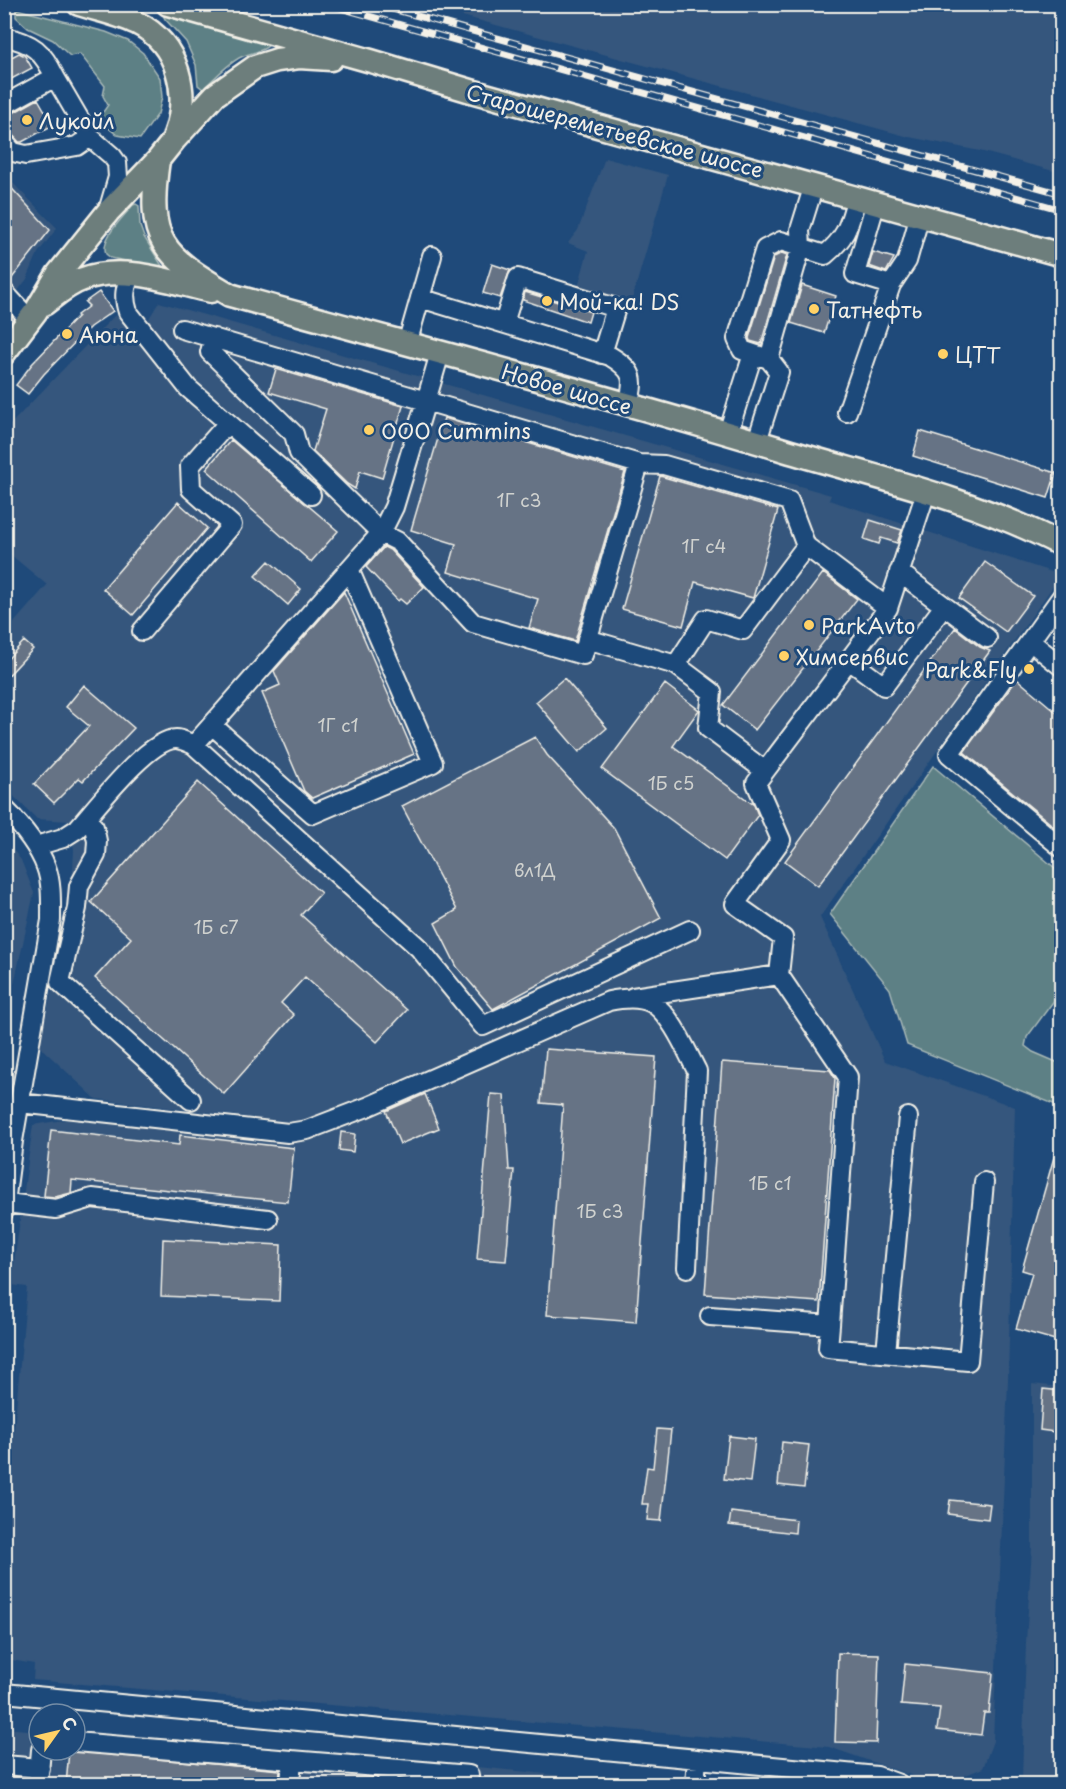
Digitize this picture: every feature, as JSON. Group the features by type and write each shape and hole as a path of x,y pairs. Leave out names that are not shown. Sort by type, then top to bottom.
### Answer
{"main road":[{"path":"79,4 139,23 156,36 166,48 174,61 183,100 180,122 174,140"},
{"name":"Старошереметьевское шоссе","path":"168,4 471,91 1062,255"},
{"path":"4,353 58,274 108,212 158,160 215,95 255,67 277,60 299,57 371,61"},
{"name":"Новое шоссе","path":"158,160 153,208 156,228 165,245 193,273 230,295 757,441 926,492 1018,523 1062,545"},
{"path":"32,315 63,289 81,279 100,274 131,273 230,295"}],"street":[{"path":"4,37 22,40 36,49 48,63 90,137 117,163 118,177 108,212"},
{"path":"4,105 55,77"},
{"path":"4,142 14,152 26,155 77,146 90,137"},
{"path":"728,433 761,356 801,247 800,230 814,185"},
{"path":"757,441 779,372 761,356 742,350 737,339 765,249 781,241 825,255 847,232 867,200"},
{"path":"867,200 855,274 891,285"},
{"path":"847,412 891,285 906,261 920,215"},
{"path":"407,344 432,256"},
{"path":"131,273 124,300 128,312 188,388 310,495"},
{"path":"504,324 518,278 616,308 602,354"},
{"path":"4,292 32,315"},
{"path":"420,298 602,354 622,363 630,372 634,383 628,405"},
{"path":"182,329 639,464 664,465 789,501 806,546 888,608"},
{"path":"214,338 210,352 294,434 299,453 381,533 397,541 473,623 583,655 639,464"},
{"path":"194,745 381,533 394,507 440,353"},
{"path":"142,631 232,525 191,489 190,466 228,423"},
{"path":"926,492 888,608 756,783 782,840 735,904 783,939 779,975 848,1077 828,1348 968,1361 984,1182"},
{"path":"676,665 706,619 743,630 806,546"},
{"path":"212,724 314,814 433,763 349,569"},
{"path":"899,572 987,638"},
{"path":"1062,596 949,754 1062,848"},
{"path":"849,660 884,687 944,606"},
{"path":"587,639 676,665 712,692 708,728 765,771"},
{"path":"1030,641 1062,668"},
{"path":"36,846 63,838 76,829 144,755 164,742 177,739 194,745 419,948 483,1026 690,930"},
{"path":"4,808 36,846 47,868 51,895 51,920 5,1207 56,1209 92,1198 268,1219"},
{"path":"86,819 94,827 96,834 96,855 79,886 77,908 60,982 191,1100"},
{"path":"20,1103 288,1133 307,1130 367,1107 609,1000 779,975"},
{"path":"628,998 651,1003 660,1011 685,1046 697,1071 687,1269"},
{"path":"886,1353 908,1117"},
{"path":"710,1316 830,1325"},
{"path":"4,1693 697,1759 845,1779 877,1776 899,1785"},
{"path":"87,1743 292,1760 387,1776 469,1775 468,1785"},
{"path":"695,1785 697,1759"},
{"path":"290,1785 292,1760"},
{"path":"4,1765 40,1768"}],"shaded area":[{"path":"422,5 1061,5 1061,173 980,151 909,137"},
{"path":"605,158 668,175 631,303 578,287 588,251 568,243 578,230"},
{"path":"5,175 57,228 38,253 27,279 5,307"},
{"path":"159,302 831,495 829,500 1061,575 820,917 885,1061 1015,1107 1008,1381 993,1741 983,1768 951,1781 919,1778 829,1747 33,1680 34,1664 11,1660 5,1656 5,1530 27,1287 11,1285 33,1125 68,1119 304,1141 304,1124 96,1099 39,1046 71,906 74,850 69,821 37,819 5,788 5,633 47,585 5,550 5,430 115,315 136,332 148,320"},
{"path":"5,840 21,860 34,893 14,984 5,984"},
{"path":"1032,1384 1061,1387 1061,1784 1024,1784 1022,1780 1026,1642 1032,1547"},
{"path":"4,1728 27,1730 27,1762 87,1762 87,1735 488,1768 640,1784 5,1784"}],"green space":[{"path":"16,9 106,32 128,41 143,53 160,78 162,97 158,114 140,139 117,135 98,119 108,105 103,96 105,86 80,54 70,56 53,40 28,28 16,17"},
{"path":"163,15 269,42 269,45 234,61 203,89 198,85 196,65 186,42 165,19"},
{"path":"136,204 139,206 140,226 144,237 164,269 111,258 106,254 106,241 109,235"},
{"path":"933,766 1061,873 1061,991 1027,1037 1025,1046 1061,1064 1061,1107 907,1045 890,989 830,914"}],"building":[{"path":"19,53 25,56 32,68 4,83 4,61"},
{"name":"Лукойл","path":"38,99 53,125 19,142 4,122 4,118"},
{"path":"4,180 50,230 9,282 4,281"},
{"path":"873,252 894,258 886,272 869,266"},
{"path":"782,253 787,255 761,344 750,341 774,257"},
{"path":"492,264 510,270 500,298 483,293"},
{"name":"Татнефть","path":"802,285 836,296 824,333 791,323"},
{"path":"99,292 113,311 90,327 44,374 28,394 16,385 77,315 89,306 85,302"},
{"name":"Мой-ка! DS","path":"525,292 591,312 588,322 523,300"},
{"path":"276,369 403,406 382,478 360,471 355,489 313,451 326,409 269,392"},
{"path":"444,418 625,472 575,641 529,628 538,599 448,572 456,544 411,530"},
{"path":"920,431 1056,473 1048,498 913,456"},
{"path":"231,440 338,531 311,562 206,469"},
{"path":"660,476 778,510 753,598 695,582 683,626 622,609"},
{"path":"178,502 207,528 133,615 103,589"},
{"path":"870,520 902,530 897,543 881,538 879,544 864,539"},
{"path":"384,547 390,550 424,587 406,604 400,599 398,601 366,567"},
{"path":"269,561 301,589 288,605 255,576"},
{"path":"985,562 1033,596 1006,632 959,598"},
{"path":"823,573 857,599 755,730 723,705"},
{"path":"344,592 414,754 312,798 304,791 262,693 280,685 274,671"},
{"path":"955,628 980,647 990,651 818,886 785,861"},
{"path":"24,641 33,649 4,680 4,663"},
{"path":"564,678 607,728 579,752 536,702"},
{"path":"1017,679 1062,717 1062,833 964,752"},
{"path":"665,684 699,710 673,746 754,805 758,815 725,860 602,769"},
{"path":"84,685 134,728 83,781 79,778 54,803 34,784 89,726 66,707"},
{"path":"535,737 547,755 614,828 661,918 493,1009 457,967 435,923 457,910 402,806"},
{"path":"198,782 321,893 301,915 407,1010 377,1042 305,977 281,1003 294,1015 224,1094 95,978 131,938 91,902"},
{"path":"546,1049 656,1057 636,1322 547,1315 563,1105 541,1103"},
{"path":"722,1062 830,1070 835,1078 819,1302 705,1294"},
{"path":"425,1094 439,1128 400,1144 386,1111"},
{"path":"491,1094 504,1095 509,1170 514,1170 506,1261 477,1259"},
{"path":"51,1130 179,1145 180,1135 294,1148 288,1202 72,1180 71,1193 55,1197 44,1196"},
{"path":"341,1132 355,1134 353,1152 339,1150"},
{"path":"1058,1143 1062,1144 1062,1342 1016,1329 1032,1273 1022,1270"},
{"path":"163,1239 281,1245 279,1301 161,1296"},
{"path":"1043,1389 1062,1391 1062,1433 1040,1430"},
{"path":"657,1429 671,1430 661,1521 647,1520 649,1504 642,1504 647,1467 653,1468"},
{"path":"729,1436 755,1439 750,1482 724,1479"},
{"path":"782,1442 809,1445 804,1488 778,1485"},
{"path":"950,1500 990,1504 988,1519 948,1514"},
{"path":"731,1512 796,1520 795,1533 729,1525"},
{"path":"838,1653 879,1654 876,1743 835,1742"},
{"path":"905,1664 993,1673 989,1713 984,1713 981,1735 937,1730 940,1708 901,1705"},
{"path":"87,1753 280,1770 279,1785 66,1785 68,1762 87,1762"}],"railway":[{"path":"326,4 1062,210"},
{"path":"374,4 1062,194"}],"place":[{"name":"Лукойл","path":"27,120"},
{"name":"Мой-ка! DS","path":"547,301"},
{"name":"Татнефть","path":"814,309"},
{"name":"Аюна","path":"67,334"},
{"name":"ЦТТ","path":"943,354"},
{"name":"OOO Cummins","path":"369,430"},
{"name":"ParkAvto","path":"809,625"},
{"name":"Химсервис","path":"784,656"},
{"name":"Park&Fly","path":"1029,669"}]}
